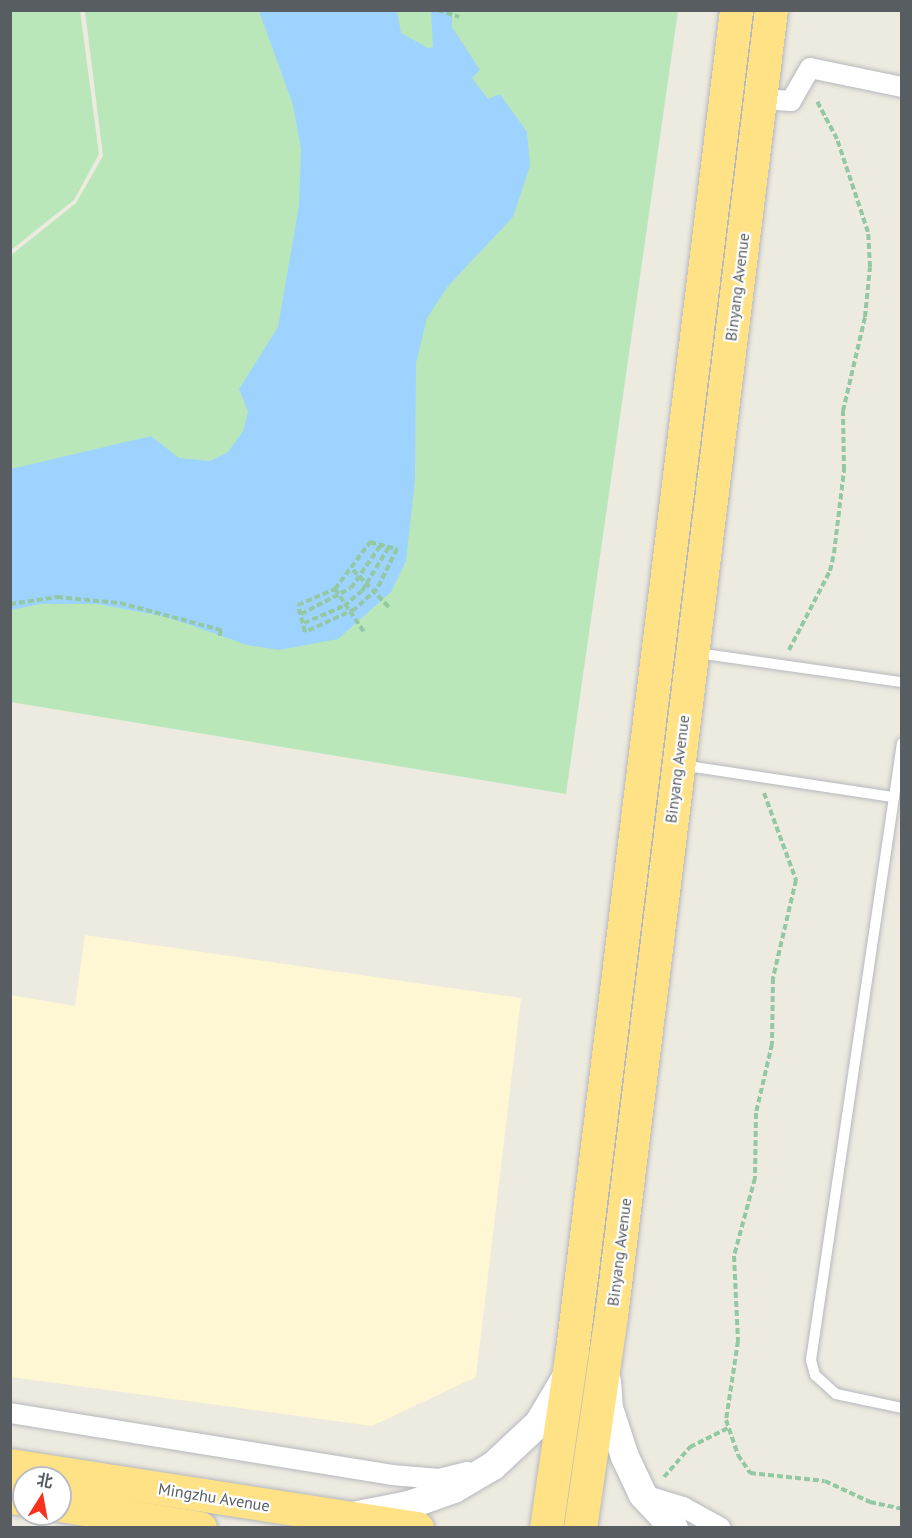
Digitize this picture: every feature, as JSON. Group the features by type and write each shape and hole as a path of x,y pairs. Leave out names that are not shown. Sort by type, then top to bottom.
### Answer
{"highway":[{"name":"Binyang Avenue","path":"546,1527 572,1350 736,10"},
{"name":"Binyang Avenue","path":"580,1527 606,1353 771,10"},
{"name":"Mingzhu Avenue","path":"10,1465 417,1527"},
{"name":"Mingzhu Avenue","path":"72,1507 200,1527"}],"street":[{"path":"761,99 791,101 810,68 902,87"},
{"path":"347,1517 409,1505 454,1489 493,1466 539,1423 562,1389 572,1350"},
{"path":"606,1353 609,1408 674,1527"},
{"path":"10,1413 392,1475 439,1479 493,1466"},
{"path":"651,1488 721,1527"}],"lane":[{"path":"691,652 902,682"},
{"path":"902,742 811,1360 815,1375 836,1394 902,1408"},
{"path":"678,765 893,797"}],"path":[{"path":"438,10 459,17"},
{"path":"783,666 830,571 834,553 844,470 843,411 865,317 870,258 868,232 837,138 803,80"},
{"path":"370,542 397,549 376,589 355,609 305,632 298,605 335,589 353,570 370,542"},
{"path":"301,614 351,588 380,546"},
{"path":"304,623 344,606 362,591 388,547"},
{"path":"353,570 389,607"},
{"path":"335,589 364,632"},
{"path":"10,604 57,597 120,603 221,630 219,638"},
{"path":"764,778 766,807 788,850 796,880 773,978 771,1051 756,1113 757,1168 734,1256 738,1341 726,1400 728,1428 750,1473 825,1481 870,1502 902,1509"},
{"path":"651,1488 690,1447 728,1428"}],"shaded area":[{"path":"85,935 521,998 476,1377 372,1426 11,1377 11,995 75,1006"}],"green space":[{"path":"11,10 80,11 99,154 74,200 11,250"},
{"path":"85,11 678,11 566,794 11,702 10,256 76,203 103,156"}],"water":[{"path":"259,11 397,11 401,33 428,48 433,47 431,11 452,11 452,27 480,70 472,78 488,99 500,94 527,132 530,166 513,217 448,286 427,318 416,363 415,480 406,561 391,592 338,639 279,650 247,645 167,617 97,604 40,604 11,610 11,469 151,436 179,458 210,461 228,452 243,431 248,412 239,389 278,327 299,205 301,149 293,105"}]}
